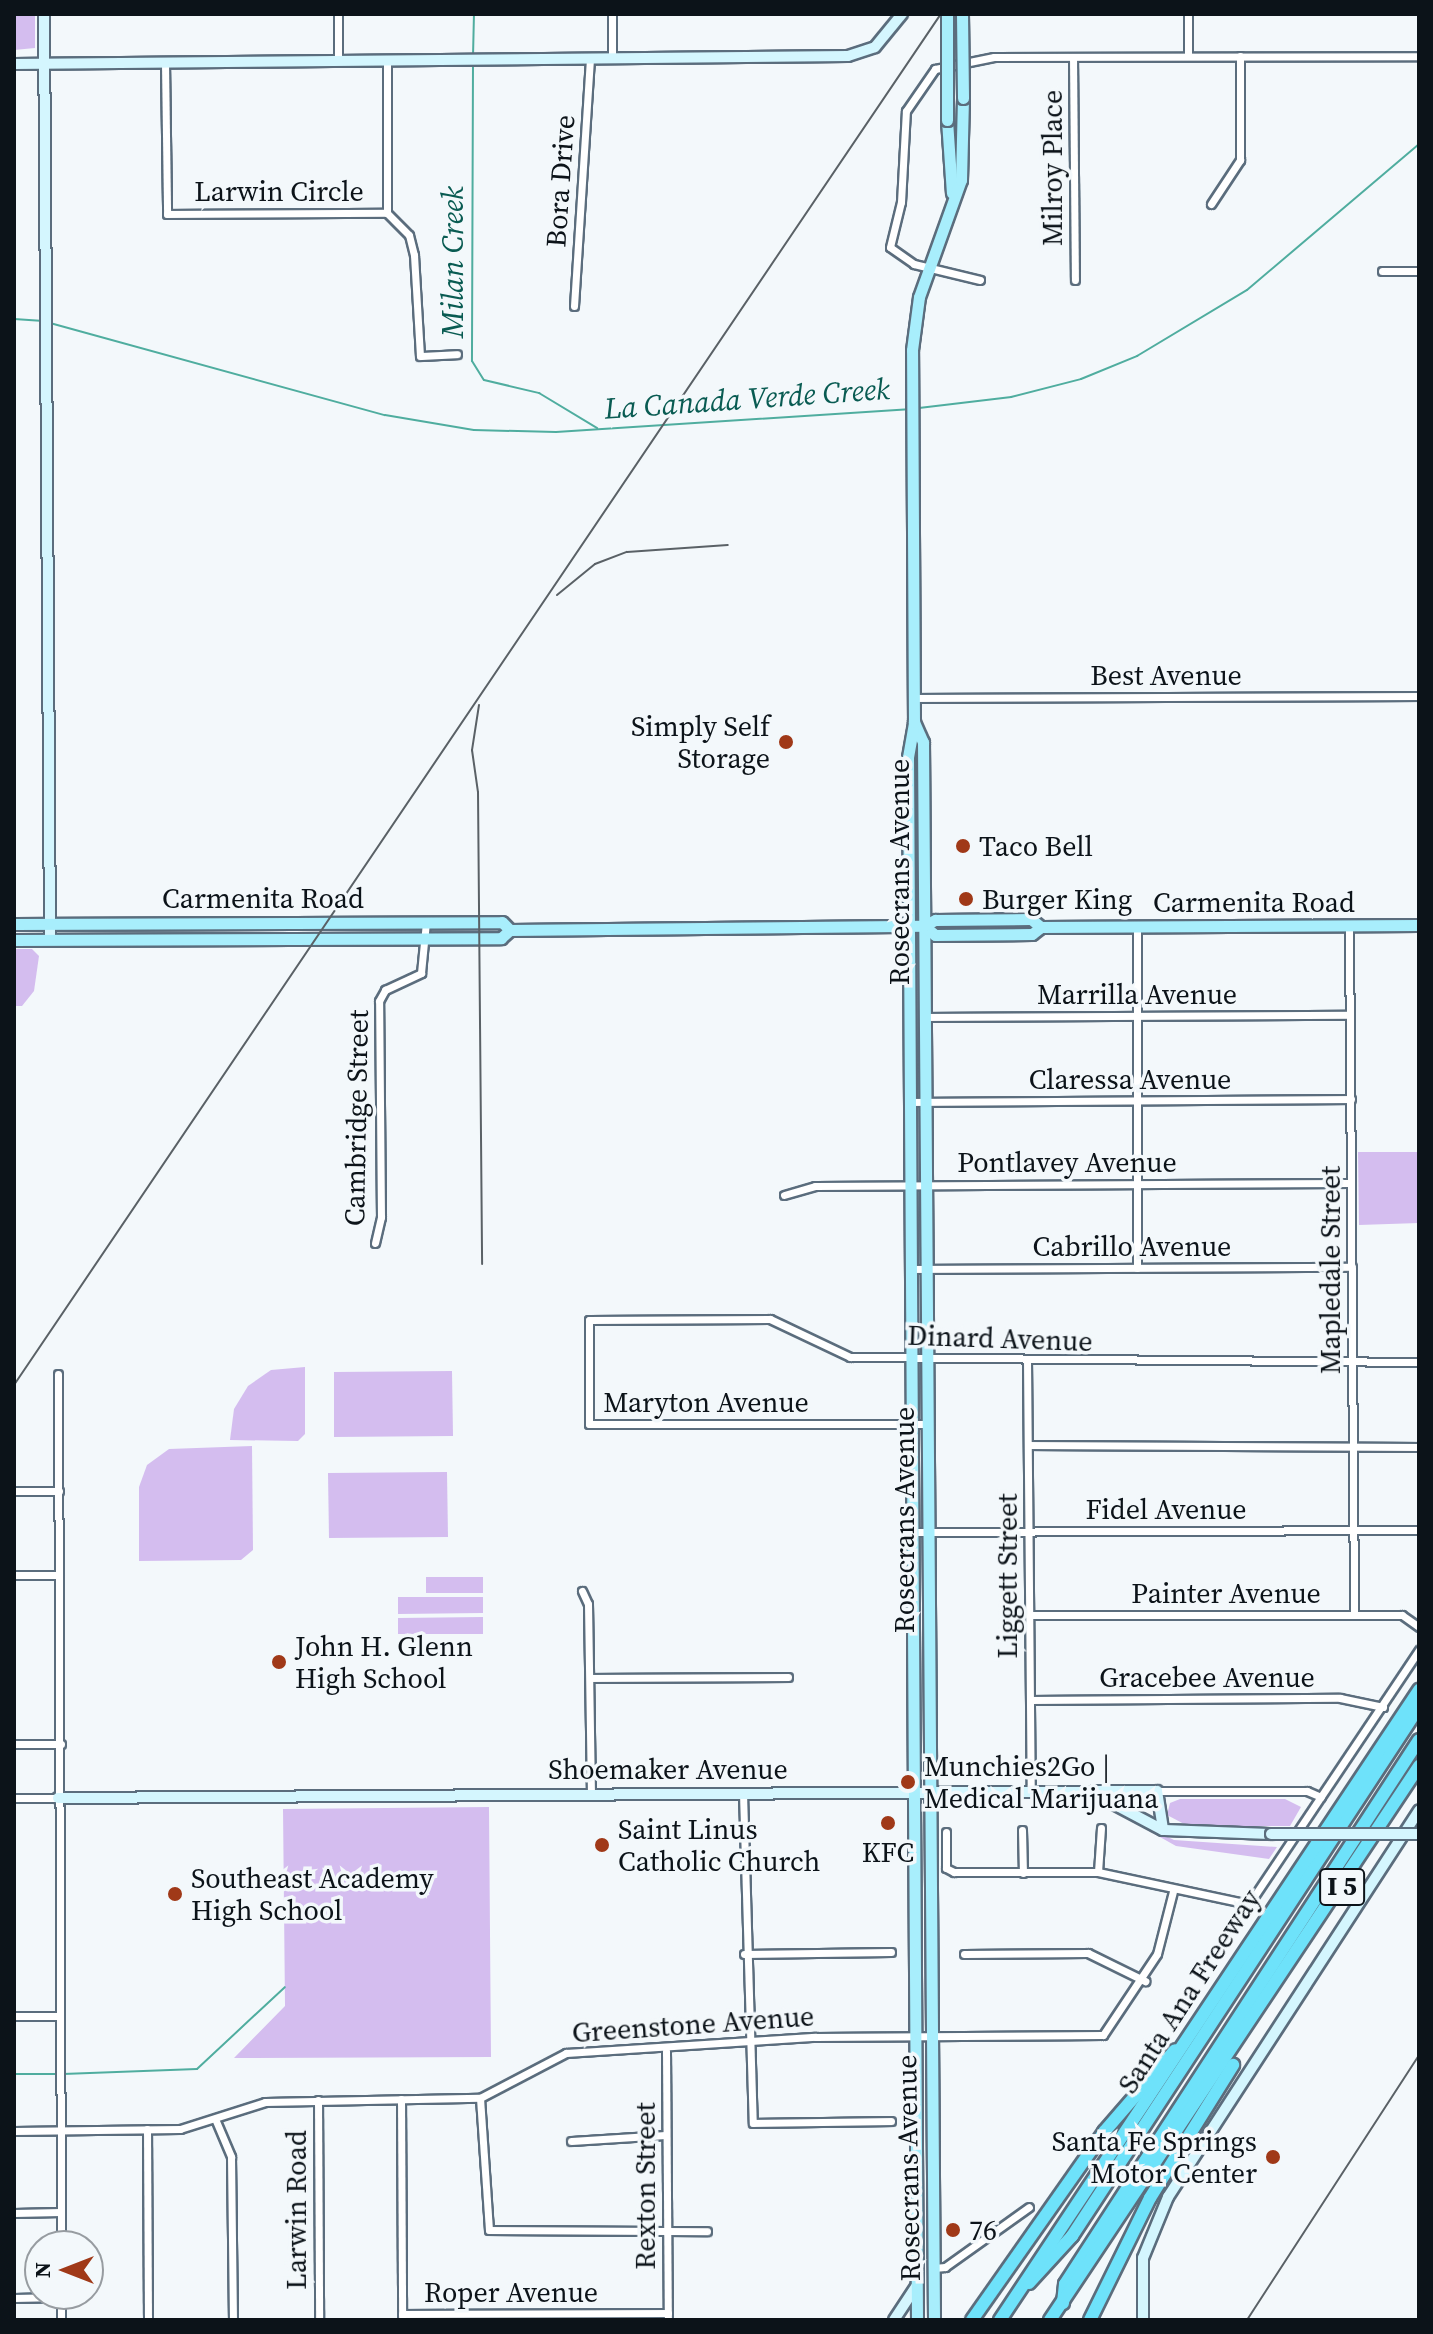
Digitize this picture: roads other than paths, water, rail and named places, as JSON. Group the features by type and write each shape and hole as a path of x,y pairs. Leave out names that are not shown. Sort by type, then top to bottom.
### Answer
{"highway":[{"name":"Santa Ana Freeway","path":"1000,2320 1419,1690"},
{"path":"1023,2287 1046,2271 1072,2236 1419,1707"},
{"path":"1063,2303 1065,2284 1419,1740"},
{"name":"I 5","path":"1050,2320 1263,2006 1419,1766"},
{"path":"1090,2320 1150,2198 1263,2006"},
{"path":"972,2320 1104,2132 1158,2064 1184,2043"}],"main road":[{"name":"Rosecrans Avenue","path":"947,14 947,120 952,193"},
{"name":"Rosecrans Avenue","path":"917,2320 908,757 914,722 912,389 914,321 952,193 961,180 962,14"},
{"name":"Rosecrans Avenue","path":"914,722 923,733 934,2320"},
{"path":"908,757 923,757"},
{"name":"Carmenita Road","path":"14,940 501,938 510,930 909,927 924,926 935,920 1031,919 1041,927 1419,925"},
{"name":"Carmenita Road","path":"14,924 502,922 510,930"},
{"path":"914,1681 929,1683"},
{"path":"916,2112 932,2112"},
{"path":"917,2145 932,2145"},
{"path":"918,2183 933,2183"}],"street":[{"path":"44,14 50,939"},
{"path":"338,14 338,59"},
{"path":"612,14 612,58"},
{"path":"14,64 848,56 882,41 902,14"},
{"path":"1188,14 1188,56"},
{"path":"1211,204 1239,166 1240,56"},
{"path":"980,280 899,258 890,244 901,202 904,118 920,83 935,69 965,59 1419,56"},
{"name":"Milroy Place","path":"1073,57 1075,280"},
{"name":"Larwin Circle","path":"165,63 167,214 387,213 387,59"},
{"name":"Bora Drive","path":"574,306 590,59"},
{"path":"387,213 409,235 414,255 420,356 457,354"},
{"path":"1382,271 1419,271"},
{"name":"Best Avenue","path":"914,698 1419,696"},
{"name":"Cambridge Street","path":"375,1243 381,1217 379,1001 385,990 421,973 426,922"},
{"name":"Mapledale Street","path":"1349,925 1354,1615"},
{"path":"1137,927 1137,1268"},
{"name":"Marrilla Avenue","path":"924,1017 1350,1015"},
{"name":"Claressa Avenue","path":"911,1102 1351,1099"},
{"name":"Pontlavey Avenue","path":"784,1195 815,1186 1351,1183"},
{"name":"Cabrillo Avenue","path":"912,1269 1352,1267"},
{"name":"Dinard Avenue","path":"589,1320 763,1318 843,1356 1419,1362"},
{"name":"Maryton Avenue","path":"589,1320 589,1424 927,1424"},
{"name":"Liggett Street","path":"1027,1360 1031,1791"},
{"path":"58,1374 61,2230"},
{"path":"1028,1445 1353,1450 1419,1447"},
{"path":"14,1491 59,1491"},
{"name":"Fidel Avenue","path":"913,1532 1419,1530"},
{"path":"14,1575 59,1575"},
{"path":"582,1591 588,1604 591,1794"},
{"name":"Painter Avenue","path":"1029,1615 1402,1615 1419,1627"},
{"path":"946,1832 949,1871 1098,1872 1243,1904 1255,1899 1419,1650"},
{"path":"590,1678 788,1677"},
{"name":"Gracebee Avenue","path":"1030,1700 1340,1698 1383,1707"},
{"path":"14,1744 61,1744"},
{"name":"Shoemaker Avenue","path":"14,1798 1031,1791 1307,1791 1321,1797"},
{"path":"1087,1791 1163,1830 1419,1834"},
{"path":"1157,1791 1163,1830"},
{"path":"743,1793 746,2042 753,2123 891,2121"},
{"path":"1143,2320 1143,2258 1168,2197 1419,1810"},
{"path":"1098,1872 1101,1828"},
{"path":"1022,1830 1023,1873"},
{"path":"964,1954 1088,1953 1145,1981 1173,1891"},
{"path":"744,1954 891,1952"},
{"name":"Greenstone Avenue","path":"14,2131 147,2129 216,2121 265,2102 480,2098 553,2056 666,2051 746,2042 931,2034 1103,2035 1145,1981"},
{"path":"14,2016 59,2016"},
{"name":"Rexton Street","path":"666,2051 668,2317"},
{"path":"480,2098 489,2230 707,2231"},
{"path":"401,2099 402,2317"},
{"name":"Larwin Road","path":"318,2100 319,2320"},
{"path":"216,2121 231,2157 233,2320"},
{"path":"147,2129 148,2320"},
{"path":"571,2141 666,2135"},
{"path":"934,2268 945,2267 1029,2207"},
{"path":"14,2213 61,2212"},
{"path":"894,2320 917,2285"},
{"name":"Roper Avenue","path":"402,2317 668,2317"}],"waterway":[{"name":"Milan Creek","path":"473,57 474,14"},
{"name":"Milan Creek","path":"473,63 472,361 484,380 539,393 597,428"},
{"name":"La Canada Verde Creek","path":"919,408 1011,397 1081,379 1137,356 1247,290 1419,144"},
{"name":"La Canada Verde Creek","path":"14,319 40,321"},
{"name":"La Canada Verde Creek","path":"50,323 385,415 474,430 556,432 908,409"},
{"path":"63,2074 197,2069 285,1987"},
{"path":"14,2074 57,2074"}],"railway":[{"path":"14,1385 941,14"},
{"path":"557,595 595,564 627,552 728,545"},
{"path":"479,705 472,750 478,792 482,1264"},
{"path":"1247,2320 1419,2055"}],"place":[{"name":"Simply Self Storage","path":"786,742"},
{"name":"Taco Bell","path":"963,846"},
{"name":"Burger King","path":"966,899"},
{"name":"John H. Glenn High School","path":"279,1662"},
{"name":"Munchies2Go | Medical Marijuana","path":"908,1782"},
{"name":"KFC","path":"888,1823"},
{"name":"Saint Linus Catholic Church","path":"602,1845"},
{"name":"Southeast Academy High School","path":"175,1894"},
{"name":"Santa Fe Springs Motor Center","path":"1273,2157"},
{"name":"76","path":"953,2230"}]}
